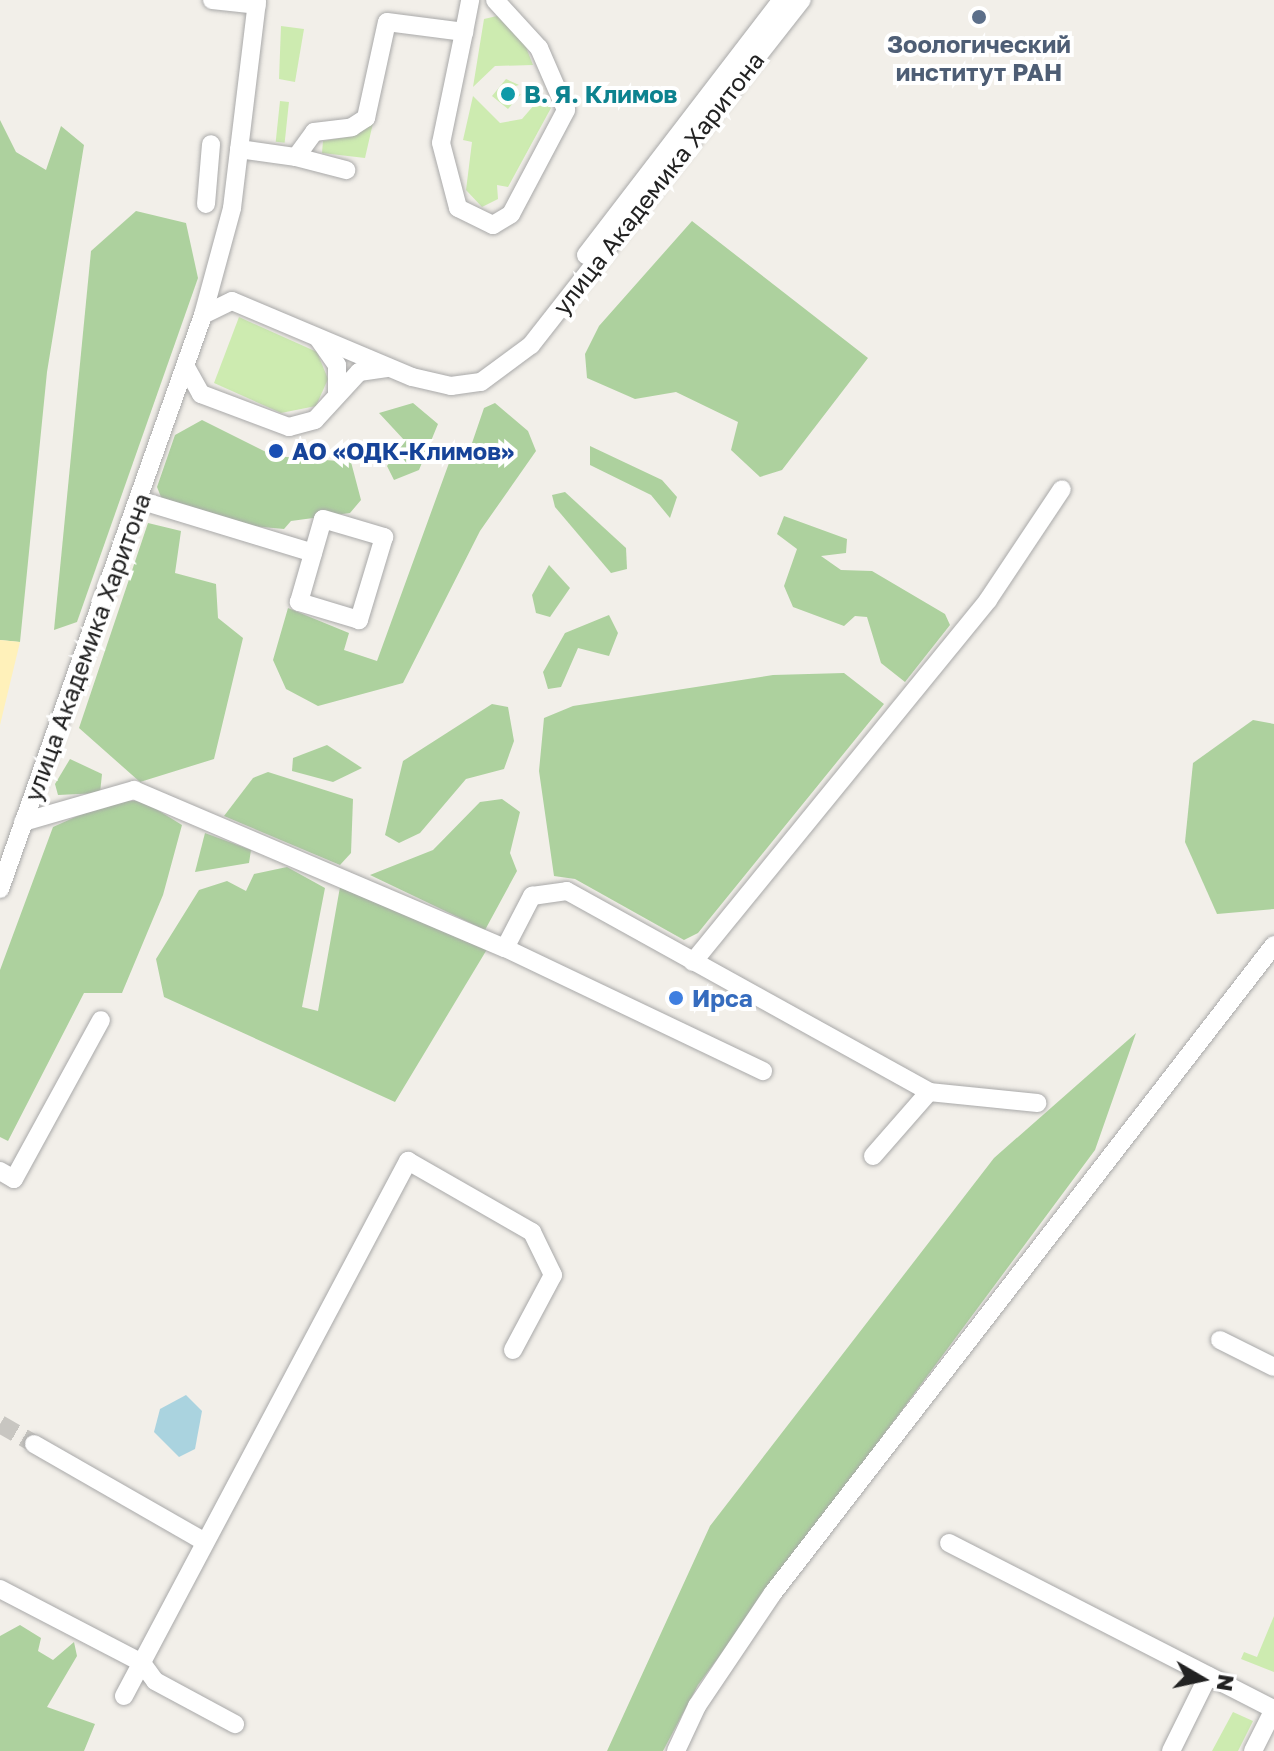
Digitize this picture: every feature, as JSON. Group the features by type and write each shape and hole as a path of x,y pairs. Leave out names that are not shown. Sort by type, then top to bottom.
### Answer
{"street":[{"path":"203,315 220,266 239,149 257,3 212,0"},
{"path":"470,0 441,143 458,208 493,225 511,214 566,110 523,23 495,0"},
{"name":"улица Академика Харитона","path":"0,889 174,405 203,315 232,301 387,368 468,386 531,345 791,2"},
{"path":"296,157 314,132 366,118 387,22 464,32"},
{"path":"206,204 211,144"},
{"path":"239,149 296,157 346,170"},
{"path":"316,337 337,365 337,392"},
{"path":"186,367 201,394 289,427 315,420 337,392 359,372 387,368"},
{"path":"174,405 201,394"},
{"path":"693,962 988,600 1062,489"},
{"path":"139,500 313,553"},
{"path":"323,519 384,537 359,620 299,602 313,553 323,519"},
{"path":"23,822 134,790 505,948 763,1071"},
{"path":"505,948 532,896 567,891 929,1092 1037,1103"},
{"path":"676,1751 697,1706 773,1593 1274,945"},
{"path":"0,1171 14,1179 101,1020"},
{"path":"873,1156 929,1092"},
{"path":"124,1696 408,1161 532,1232 553,1275 513,1350"},
{"path":"1220,1340 1274,1367"},
{"path":"34,1444 205,1542"},
{"path":"949,1543 1274,1709 1253,1751"},
{"path":"0,1589 142,1663 155,1681 235,1724"},
{"path":"1171,1751 1208,1676"}],"green space":[{"path":"497,16 524,42 533,65 495,66 473,87 484,19"},
{"path":"281,26 304,29 295,82 279,79"},
{"path":"506,79 519,85 503,89 502,99 521,94 508,109 492,96"},
{"path":"473,96 500,123 522,119 541,97 551,108 508,187 497,185 498,199 482,207 466,190 472,142 463,140"},
{"path":"280,101 289,102 285,143 276,142"},
{"path":"0,120 16,152 46,170 61,126 84,145 47,372 20,642 0,640"},
{"path":"373,123 365,158 322,153 323,141 353,136"},
{"path":"136,211 186,223 198,278 77,622 54,630 91,251"},
{"path":"692,221 868,358 782,470 760,477 731,450 738,422 676,392 635,399 587,378 585,354 599,326"},
{"path":"239,317 317,352 328,379 316,406 281,413 214,383"},
{"path":"413,403 438,424 419,470 394,480 387,466 405,441 379,413"},
{"path":"495,403 528,431 536,451 480,531 403,683 318,706 286,689 273,660 288,608 349,633 344,650 377,661 449,463 471,446 484,408"},
{"path":"202,420 274,456 351,462 361,500 350,513 291,521 284,529 230,524 163,502 157,487 175,435"},
{"path":"590,446 662,480 677,497 670,518 651,495 590,465"},
{"path":"565,492 626,548 627,569 611,573 555,507 552,495"},
{"path":"784,516 847,539 846,553 821,556 841,570 872,571 945,614 950,625 905,682 881,663 867,617 855,616 844,626 793,607 784,586 797,549 777,534"},
{"path":"148,523 181,531 175,573 216,584 218,618 243,638 214,759 140,782 79,728"},
{"path":"549,565 570,588 550,617 536,613 532,595"},
{"path":"609,615 618,633 609,656 578,648 561,687 548,689 543,672 565,633"},
{"path":"844,673 884,704 698,933 684,940 575,879 554,876 539,771 544,718 573,706 773,675"},
{"path":"492,704 508,707 514,741 504,769 466,779 420,833 399,843 385,835 403,761"},
{"path":"1253,720 1274,724 1274,909 1217,914 1185,842 1193,763"},
{"path":"327,745 362,768 333,782 292,771 293,758"},
{"path":"70,759 102,774 100,793 58,795 55,784"},
{"path":"268,772 353,799 351,853 340,865 224,816 253,778"},
{"path":"502,799 520,812 510,853 517,871 485,930 370,875 433,850 480,802"},
{"path":"111,801 143,801 182,825 163,895 122,993 84,993 8,1141 0,1137 0,970 53,827"},
{"path":"205,833 251,850 249,863 195,872"},
{"path":"287,867 325,888 302,1007 318,1011 340,887 489,946 395,1102 164,997 156,959 199,890 227,881 246,891 254,874"},
{"path":"1136,1033 1095,1150 698,1685 663,1751 607,1751 710,1526 994,1158"},
{"path":"1274,1616 1274,1672 1241,1659 1244,1652 1257,1657"},
{"path":"20,1625 41,1638 38,1651 53,1660 74,1642 77,1656 47,1707 95,1724 84,1751 0,1751 0,1636"},
{"path":"1233,1712 1253,1721 1238,1751 1212,1751"}],"sand":[{"path":"0,640 20,642 0,725"}],"water":[{"path":"186,1395 202,1411 195,1449 179,1457 154,1432 160,1409"}],"tunnel":[{"path":"0,1424 34,1444"}],"place":[{"name":"Зоологический институт РАН","path":"979,17"},
{"name":"В. Я. Климов","path":"508,94"},
{"name":"АО «ОДК-Климов»","path":"276,451"},
{"name":"Ирса","path":"676,998"}]}
